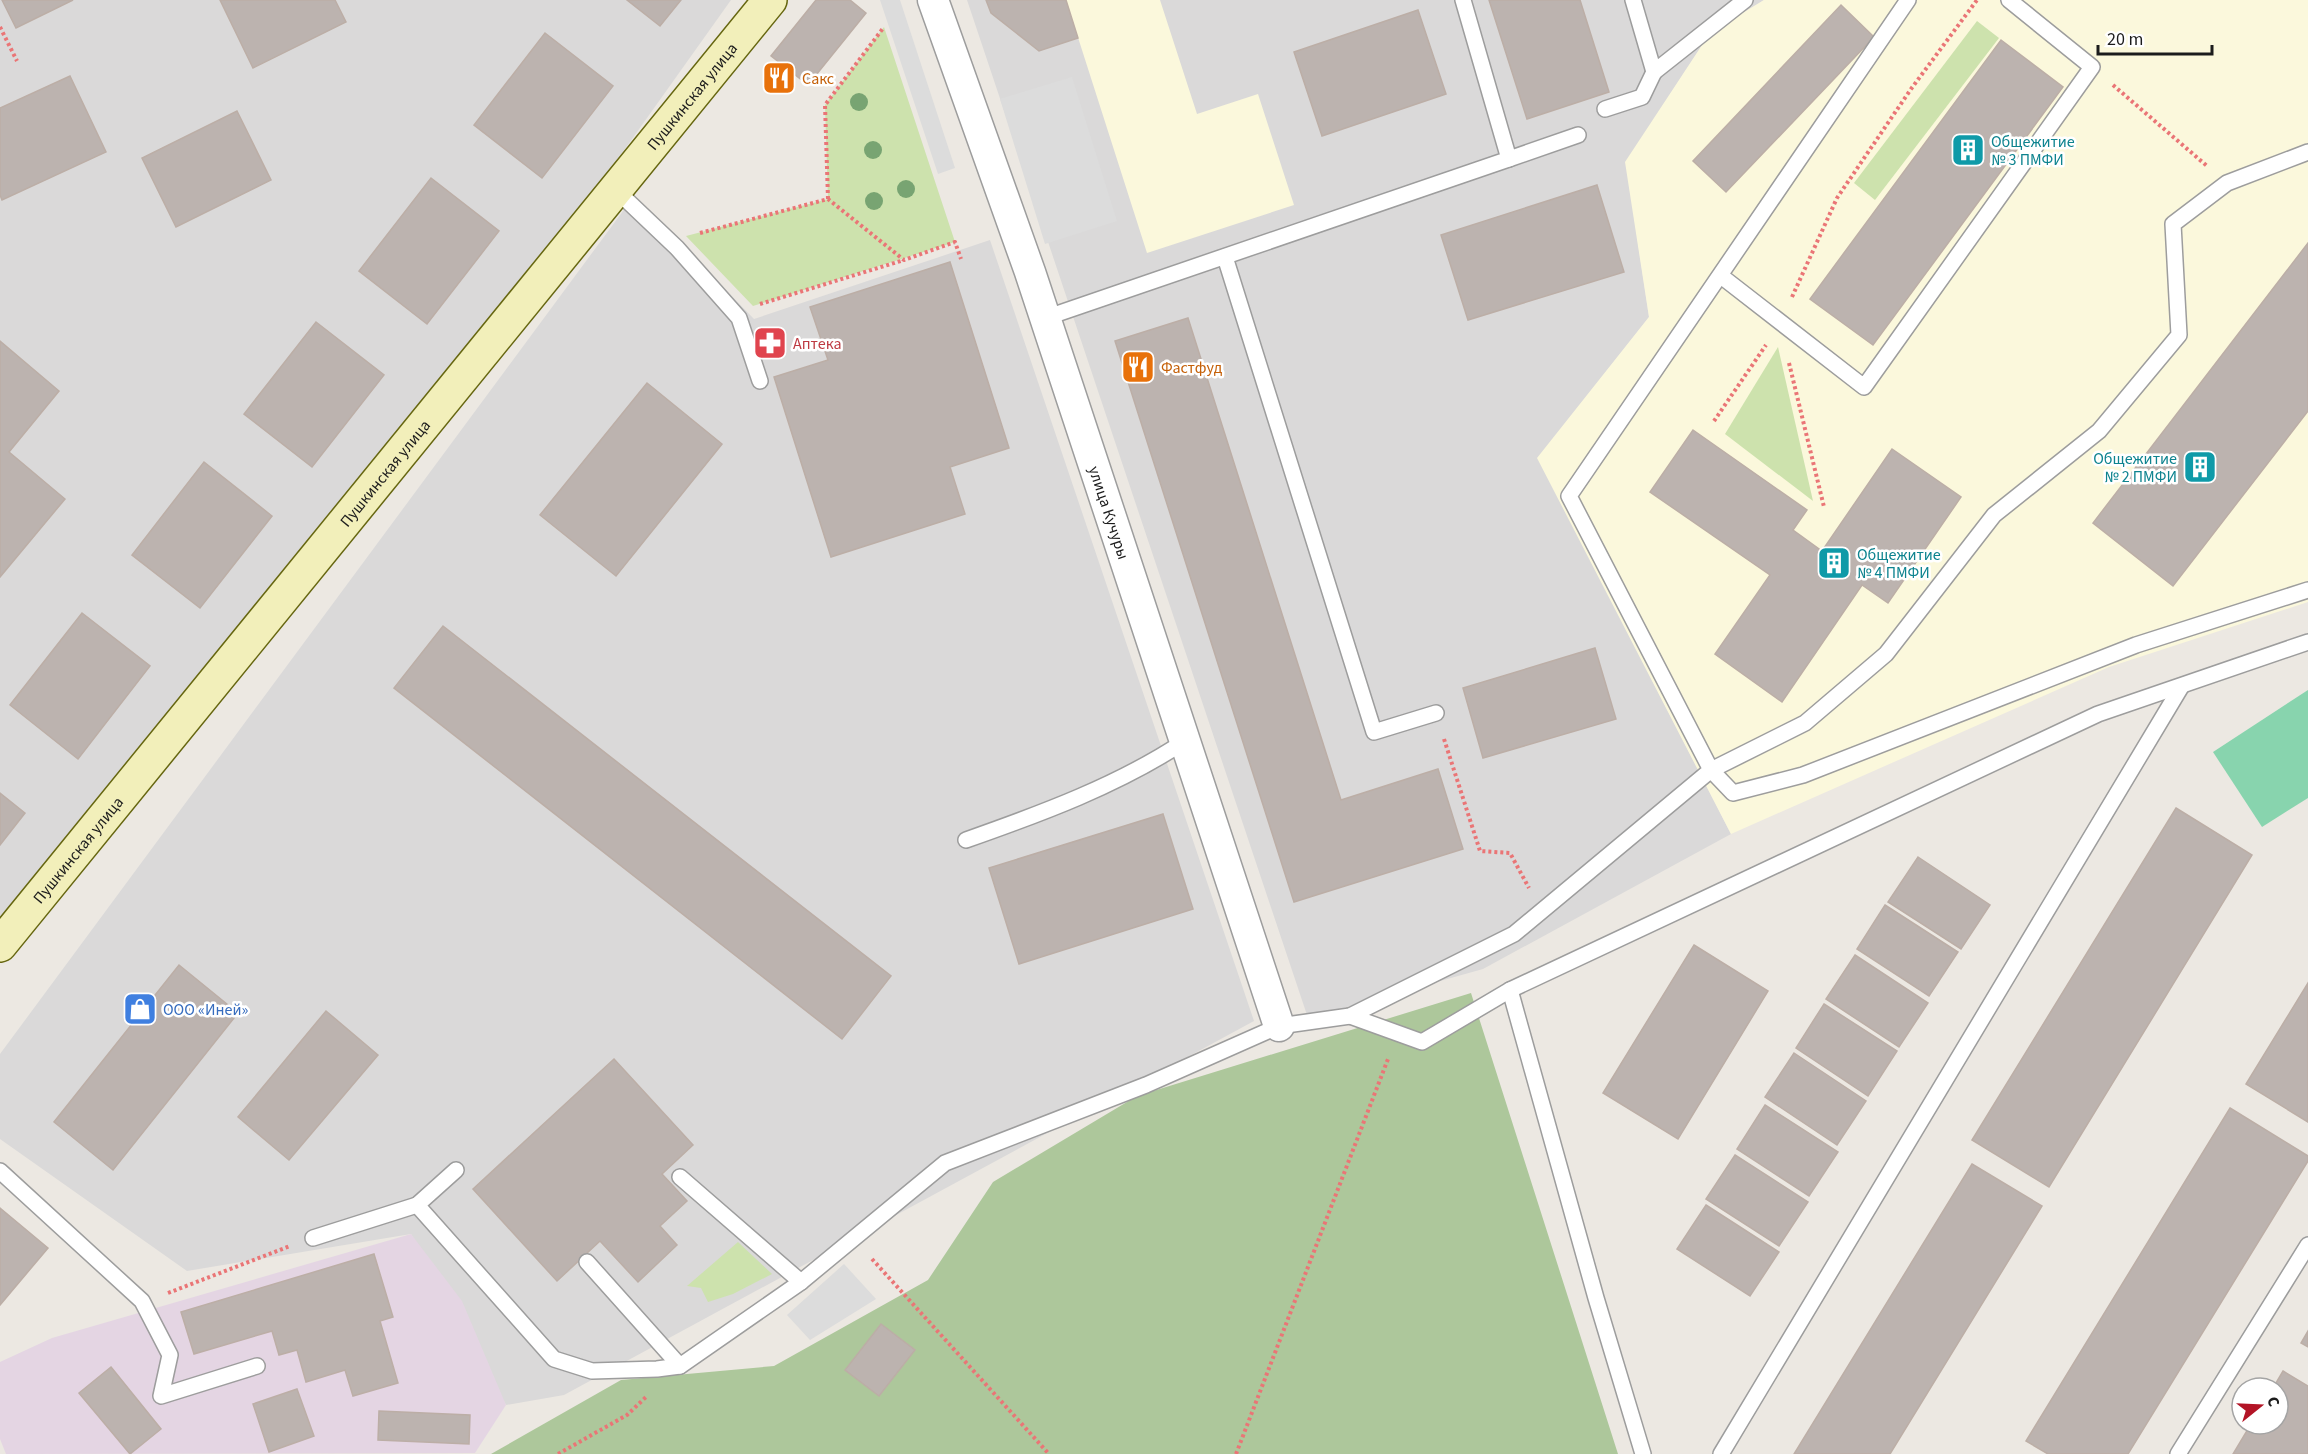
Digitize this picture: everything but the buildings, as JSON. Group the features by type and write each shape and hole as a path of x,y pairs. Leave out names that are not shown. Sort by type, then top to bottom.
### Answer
{"street":[{"name":"Пушкинская улица","path":"0,945 770,0"},
{"name":"улица Кучуры","path":"933,0 1045,318 1279,1026"}],"lane":[{"path":"1463,0 1509,159"},
{"path":"1633,0 1654,72"},
{"path":"1605,109 1642,97 1654,72 1745,0"},
{"path":"1908,0 1569,496 1711,770 1733,794 1803,775 2136,645 2308,590"},
{"path":"1721,276 1864,387 2092,67 2009,0"},
{"path":"1045,318 1578,135"},
{"path":"417,1205 554,1359 592,1371 657,1370 680,1365 801,1282 945,1163 1146,1085 1279,1026 1350,1016 1514,934 1711,770 1805,723 1886,654 1994,515 2099,431 2179,335 2173,224 2227,183 2308,152"},
{"path":"616,190 677,248 739,318 760,381"},
{"path":"1225,257 1374,732 1436,713"},
{"path":"1350,1016 1422,1042 1510,990 2098,714 2308,642"},
{"path":"1720,1454 2181,687"},
{"path":"966,840 1019,822 1153,762 1185,741"},
{"path":"1510,990 1596,1298 1643,1454"},
{"path":"313,1238 417,1205 456,1170"},
{"path":"0,1171 142,1301 170,1355 161,1396 257,1366"},
{"path":"680,1177 801,1282"},
{"path":"2178,1454 2308,1245"},
{"path":"587,1262 680,1365"}],"path":[{"path":"1714,421 1780,324 1837,198 1911,88 1977,0"},
{"path":"0,27 17,61"},
{"path":"884,27 825,105 828,199 904,260"},
{"path":"2092,67 2227,183"},
{"path":"697,233 828,199"},
{"path":"753,306 955,242 962,260"},
{"path":"1780,324 1824,507"},
{"path":"1436,713 1480,851 1510,853 1528,885 1538,913"},
{"path":"1236,1454 1398,1033"},
{"path":"175,1290 313,1238"},
{"path":"853,1239 1049,1454"},
{"path":"558,1454 627,1415 680,1365"}],"shaded area":[{"path":"0,0 731,0 449,396 0,921"},
{"path":"880,0 900,0 955,168 938,174"},
{"path":"967,0 1764,0 1710,33 1626,162 1649,317 1538,458 1731,834 1483,969 1308,1018"},
{"path":"1066,0 1160,0 1197,114 1258,94 1294,205 1147,253"},
{"path":"1764,0 2308,0 2308,602 2109,667 1731,834 1537,458 1649,317 1625,162 1710,33"},
{"path":"1072,77 1117,221 1045,244 1000,99"},
{"path":"626,207 688,251 754,319 990,240 1254,1021 564,1395 506,1405 411,1234 187,1271 0,1139 0,1054"},
{"path":"411,1234 462,1301 506,1405 475,1453 6,1454 0,1439 0,1362 52,1338"},
{"path":"844,1264 876,1299 810,1340 787,1315"}],"green space":[{"path":"1977,21 1999,38 1875,200 1854,183"},
{"path":"884,27 955,242 753,306 686,236 828,199 825,105"},
{"path":"1778,347 1813,501 1725,434"},
{"path":"2308,690 2308,798 2262,827 2213,752"},
{"path":"1471,993 1618,1454 491,1454 621,1380 774,1366 928,1280 993,1182 1137,1096"},
{"path":"738,1242 772,1274 733,1294 708,1302 701,1288 687,1286"}],"place":[{"name":"Сакс","path":"779,78"},
{"name":"Общежитие № 3 ПМФИ","path":"1968,150"},
{"name":"Аптека","path":"770,343"},
{"name":"Фастфуд","path":"1138,367"},
{"name":"Общежитие № 2 ПМФИ","path":"2200,467"},
{"name":"Общежитие № 4 ПМФИ","path":"1834,563"},
{"name":"ООО «Иней»","path":"140,1009"}]}
